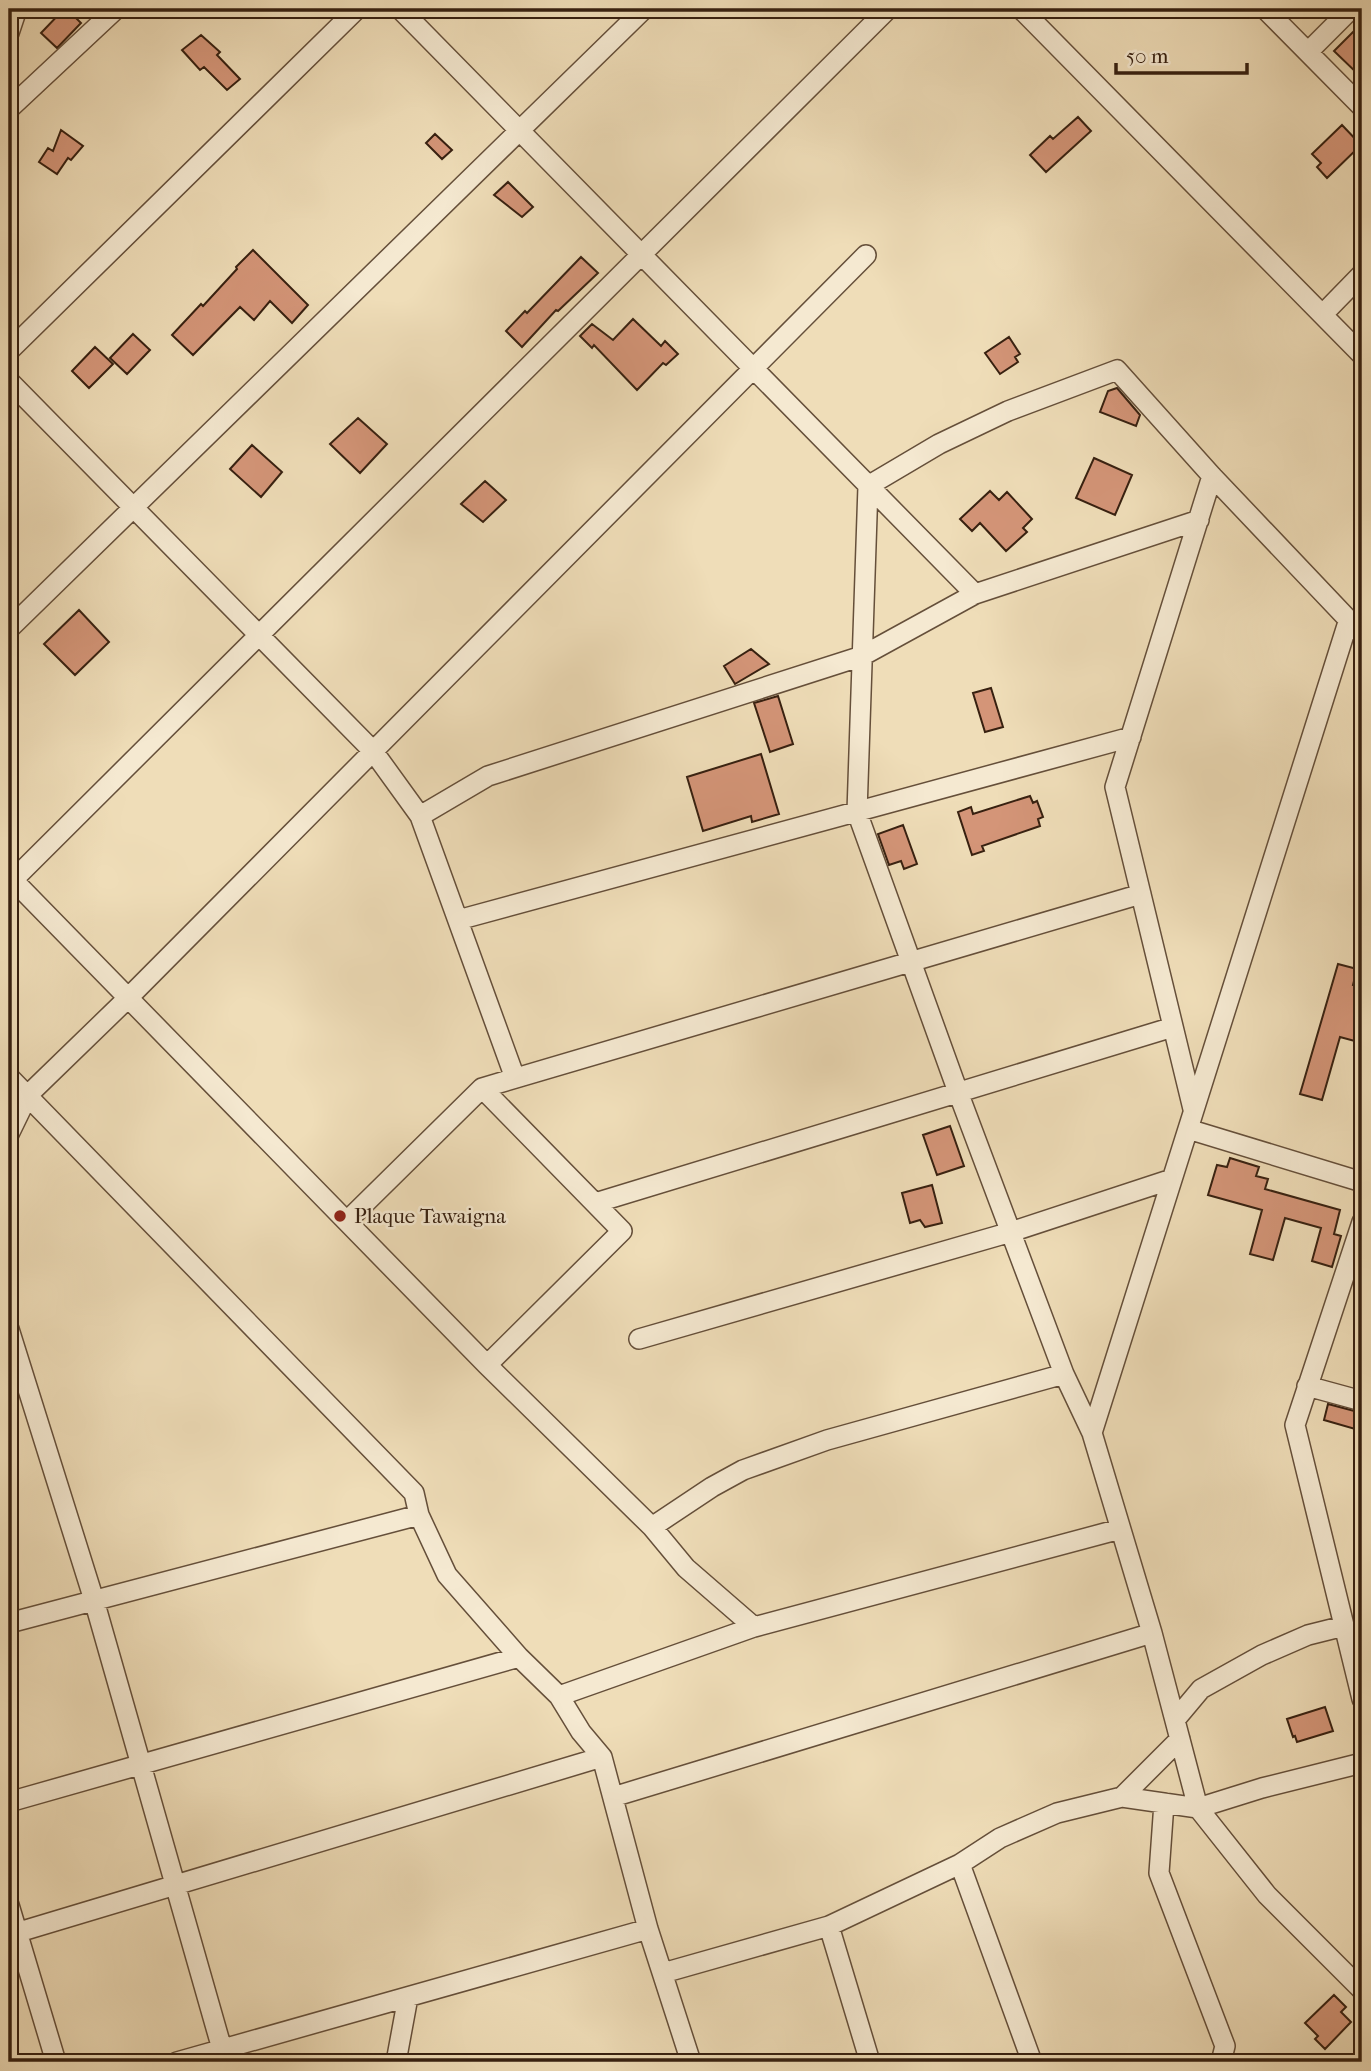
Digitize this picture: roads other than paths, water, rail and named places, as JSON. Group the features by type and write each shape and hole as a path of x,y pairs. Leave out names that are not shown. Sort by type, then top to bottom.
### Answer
{"street":[{"path":"9,33 17,9"},
{"path":"9,109 116,9"},
{"path":"9,351 357,9"},
{"path":"400,9 975,594"},
{"path":"9,629 644,9"},
{"path":"754,1627 686,1568 652,1527 487,1364 10,880 888,9"},
{"path":"1021,9 1362,355"},
{"path":"1265,9 1362,107"},
{"path":"1308,52 1351,9"},
{"path":"9,1135 28,1095 128,998 866,255"},
{"path":"1323,314 1362,274"},
{"path":"868,486 939,444 1008,411 1116,370 1212,476 1356,626 1191,1120 1092,1433"},
{"path":"9,381 373,751 421,816 515,1078"},
{"path":"1191,1120 1173,1027 1115,788 1212,476"},
{"path":"868,486 857,813 1064,1374 1092,1433 1152,1633 1198,1808 1267,1895 1362,1990"},
{"path":"421,816 488,776 862,656 975,594 1199,520"},
{"path":"458,920 1131,737"},
{"path":"347,1221 482,1088 1141,894"},
{"path":"595,1203 1173,1027"},
{"path":"9,1077 414,1493 419,1515 447,1575 519,1657 559,1696 581,1732 602,1757 648,1929 691,2062"},
{"path":"482,1088 622,1231 487,1364"},
{"path":"1191,1120 1362,1182"},
{"path":"639,1339 1011,1232 1172,1179"},
{"path":"1362,1222 1295,1424 1362,1699"},
{"path":"9,1329 94,1600 222,2049"},
{"path":"652,1527 743,1470 827,1440 1064,1374"},
{"path":"1307,1386 1362,1401"},
{"path":"9,1623 419,1515"},
{"path":"559,1696 754,1627 1120,1529"},
{"path":"1122,1797 1177,1730 1201,1689 1262,1655 1308,1635 1344,1626"},
{"path":"613,1797 1152,1633"},
{"path":"9,1802 519,1657"},
{"path":"13,1934 602,1757"},
{"path":"663,1973 829,1926 960,1864 1000,1838 1057,1813 1122,1797 1198,1808 1262,1788 1362,1763"},
{"path":"1164,1804 1158,1873 1223,2054 1241,2062"},
{"path":"960,1864 1032,2062"},
{"path":"9,1905 13,1934 56,2062"},
{"path":"829,1926 870,2062"},
{"path":"177,2062 648,1929"},
{"path":"396,2062 408,1997"}],"place":[{"name":"Plaque Tawaigna","path":"340,1216"}]}
